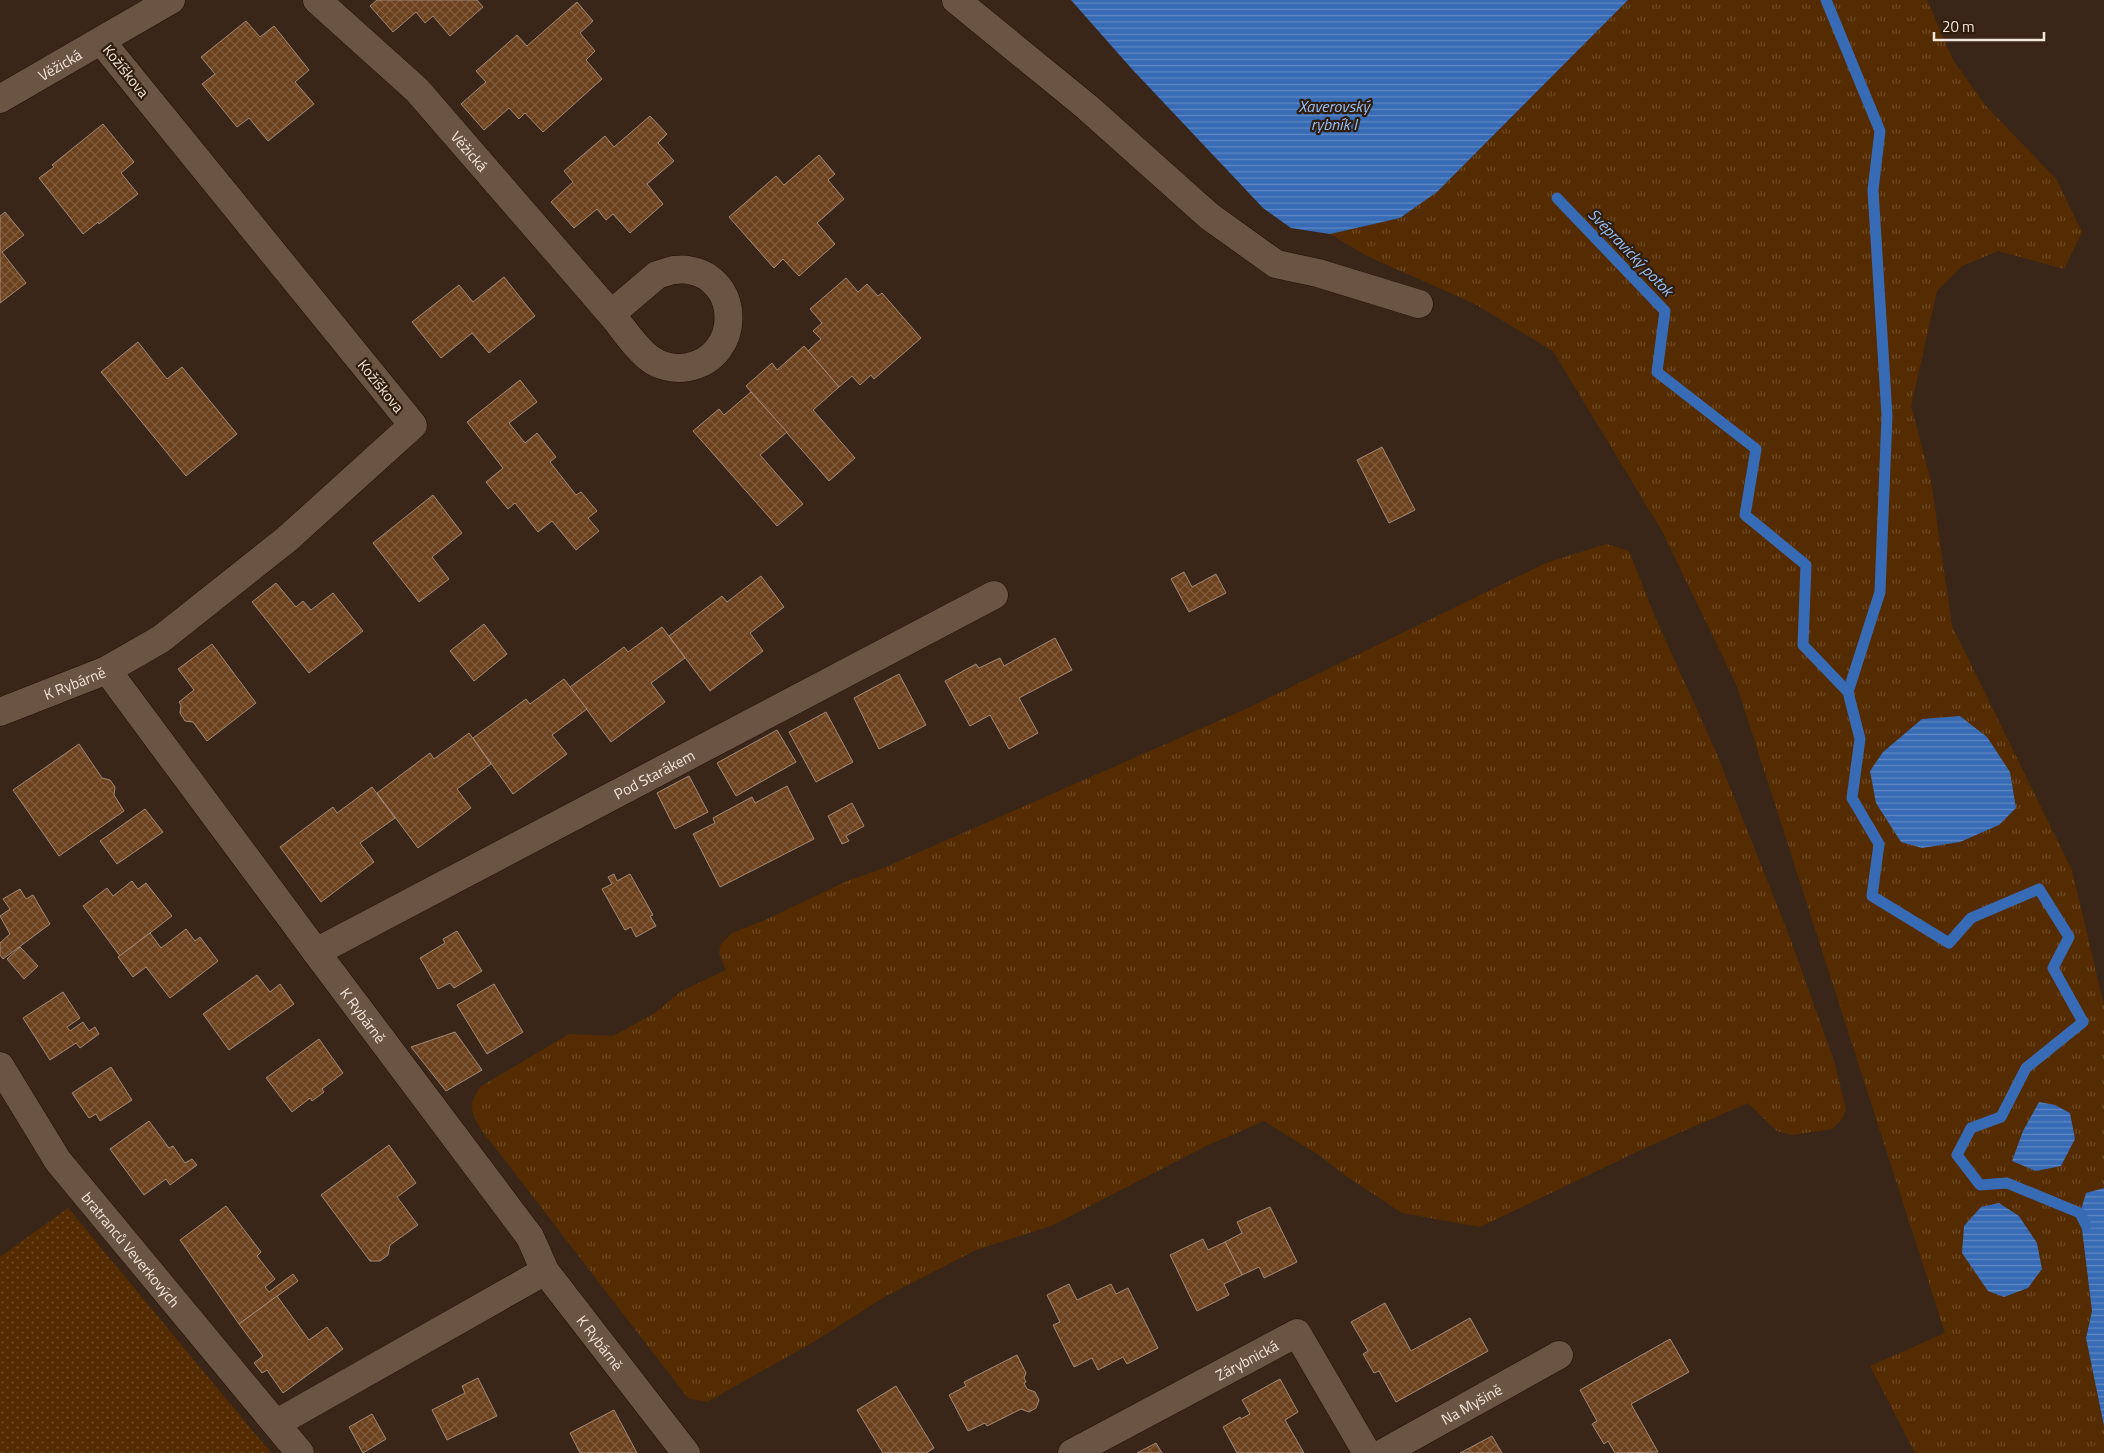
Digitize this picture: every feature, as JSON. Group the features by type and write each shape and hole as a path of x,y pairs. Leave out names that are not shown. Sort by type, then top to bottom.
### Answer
{"street":[{"name":"Věžická","path":"0,99 171,0"},
{"name":"Věžická","path":"317,0 417,90 611,314"},
{"path":"956,0 1086,107 1209,216 1276,264 1318,273 1419,304"},
{"name":"Kožíškova","path":"101,41 413,426 286,539 169,634 108,670"},
{"name":"Pod Starákem","path":"316,952 994,595"},
{"name":"K Rybárně","path":"0,712 108,670 316,952 530,1237 545,1271 686,1453"},
{"name":"bratranců Veverkových","path":"0,1066 58,1161 300,1453"},
{"path":"277,1423 545,1271"},
{"name":"Zárybnická","path":"1072,1453 1297,1333 1368,1453"},
{"name":"Na Myšině","path":"1383,1453 1559,1355"}],"green space":[{"path":"1628,0 1927,0 1953,60 1985,105 2056,179 2082,232 2064,269 1998,251 1962,266 1937,291 1911,406 1931,481 1952,626 2072,870 2104,1006 2104,1188 2086,1193 2080,1213 2092,1311 2086,1338 2104,1426 2104,1453 1915,1453 1870,1366 1945,1333 1737,686 1662,531 1553,351 1475,304 1367,256 1330,234 1400,218 1437,192"},
{"path":"1606,544 1629,551 1655,617 1716,752 1790,938 1835,1064 1846,1110 1842,1119 1832,1129 1792,1135 1777,1131 1748,1103 1649,1146 1480,1227 1402,1213 1349,1178 1319,1155 1264,1121 1208,1145 1051,1226 976,1250 886,1296 815,1341 707,1402 688,1398 480,1128 472,1108 474,1098 480,1087 569,1034 613,1036 655,1013 680,992 726,970 719,953 721,944 732,933 765,920 845,882 881,869 1248,708 1546,563"},
{"path":"68,1208 271,1453 0,1453 0,1257"}],"water":[{"name":"Xaverovský rybník I","path":"1071,0 1628,0 1437,192 1400,218 1330,234 1291,228 1263,208 1131,68"},
{"path":"1960,716 1987,737 2010,772 2016,808 1999,825 1960,842 1922,848 1901,842 1876,803 1870,771 1883,752 1922,719"},
{"path":"2039,1102 2055,1105 2070,1113 2075,1139 2061,1166 2036,1171 2012,1161 2023,1131"},
{"path":"2104,1188 2104,1426 2086,1338 2092,1311 2080,1213 2086,1193"},
{"path":"1999,1203 2019,1216 2037,1243 2042,1269 2028,1288 2004,1297 1988,1291 1962,1253 1964,1226 1981,1207"}],"building":[{"path":"377,0 477,0 483,7 450,36 433,16 425,23 416,12 393,32 370,6"},
{"path":"577,2 593,21 580,33 595,51 586,60 602,79 543,132 525,113 519,119 509,108 484,130 461,104 486,82 476,71 517,35 527,46"},
{"path":"246,21 260,37 274,26 309,70 295,82 314,104 268,141 249,118 237,127 202,84 215,74 201,57"},
{"path":"650,116 667,134 658,143 674,161 647,184 663,204 630,233 613,214 606,220 597,209 574,228 551,202 573,182 564,171 605,136 614,147"},
{"path":"103,124 134,162 121,173 138,194 83,234 39,178 54,167 52,165"},
{"path":"819,155 835,174 828,180 844,199 817,223 835,244 799,276 783,259 774,268 729,217 776,176 784,185"},
{"path":"5,212 24,235 2,252 26,283 0,303 0,216"},
{"path":"504,277 535,316 489,353 472,333 441,358 412,322 459,285 473,302"},
{"path":"846,278 858,292 867,284 878,296 882,293 921,338 874,379 871,375 860,385 852,376 839,387 808,351 821,339 813,331 822,323 810,309"},
{"path":"138,342 167,379 182,367 237,434 186,476 101,372"},
{"path":"804,346 839,387 813,410 855,458 829,481 746,386 772,363 777,370"},
{"path":"520,380 537,402 509,423 525,443 537,433 556,457 550,462 576,495 581,492 597,511 588,518 599,531 576,550 552,521 538,532 515,503 508,509 486,482 503,468 467,422"},
{"path":"751,392 787,432 760,455 803,504 777,526 693,431 719,409 724,415"},
{"path":"1382,447 1415,510 1389,523 1357,460"},
{"path":"433,495 462,533 432,557 449,579 419,602 373,543"},
{"path":"1184,572 1192,587 1216,574 1226,593 1189,612 1171,579"},
{"path":"761,576 784,607 750,633 763,651 710,691 669,636 722,596 727,602"},
{"path":"276,583 296,607 303,601 311,610 333,593 363,631 309,673 252,602"},
{"path":"484,624 507,654 474,681 450,651"},
{"path":"662,627 685,658 651,683 665,702 611,742 570,687 624,647 628,652"},
{"path":"1055,638 1072,670 1019,698 1038,733 1009,749 990,715 970,726 945,681 976,664 979,668 1000,658 1004,666"},
{"path":"212,644 256,703 207,741 193,722 185,721 180,713 181,705 179,702 194,690 178,669"},
{"path":"899,674 926,725 879,749 854,698"},
{"path":"564,679 587,709 552,735 567,754 513,794 473,738 526,699 530,704"},
{"path":"826,712 853,762 816,782 789,732"},
{"path":"777,730 796,762 736,796 717,763"},
{"path":"469,733 491,764 457,789 471,808 418,848 377,793 430,753 434,759"},
{"path":"79,744 102,778 110,780 115,787 114,795 124,811 59,856 13,790"},
{"path":"689,776 708,812 675,829 657,793"},
{"path":"787,786 814,839 720,887 693,834 715,823 713,818 752,797 755,803"},
{"path":"372,787 395,818 360,843 374,862 321,902 280,847 333,807 337,813"},
{"path":"852,803 864,826 846,836 849,841 842,844 828,816"},
{"path":"145,809 163,832 117,864 100,841"},
{"path":"614,874 617,881 630,874 653,915 650,916 656,926 636,937 631,927 625,930 602,889 612,884 608,877"},
{"path":"132,881 138,889 146,883 172,916 120,956 83,906 107,888 113,896"},
{"path":"20,889 26,899 33,895 50,924 3,959 0,955 0,943 10,934 0,916 10,909 3,899"},
{"path":"186,929 195,941 200,937 218,961 170,998 146,967 133,977 118,957 150,933 161,948"},
{"path":"457,931 482,971 454,988 450,983 438,989 420,958 445,943 443,939"},
{"path":"20,947 38,966 24,979 7,959"},
{"path":"257,975 270,992 280,984 294,1004 229,1050 203,1014"},
{"path":"494,984 523,1032 487,1054 457,1005"},
{"path":"63,992 80,1018 67,1027 70,1031 83,1022 89,1031 95,1027 99,1034 80,1048 76,1043 50,1060 23,1018"},
{"path":"455,1032 482,1070 446,1091 411,1047"},
{"path":"319,1039 343,1073 322,1089 324,1092 312,1101 310,1098 292,1112 266,1078"},
{"path":"111,1067 132,1100 100,1121 96,1114 89,1118 72,1093"},
{"path":"149,1121 169,1148 173,1146 185,1163 192,1159 197,1165 170,1185 166,1179 144,1195 110,1149"},
{"path":"389,1145 416,1183 397,1197 418,1225 390,1245 388,1255 380,1261 370,1261 321,1195"},
{"path":"226,1206 261,1252 257,1256 275,1279 265,1287 269,1292 293,1274 298,1281 239,1324 180,1240"},
{"path":"1270,1207 1297,1262 1264,1278 1259,1267 1242,1275 1225,1242 1242,1233 1237,1222"},
{"path":"1203,1239 1208,1250 1225,1242 1242,1275 1224,1284 1229,1295 1197,1311 1170,1255"},
{"path":"1069,1284 1077,1300 1111,1284 1116,1294 1128,1288 1158,1348 1127,1364 1123,1357 1098,1370 1092,1358 1074,1367 1053,1325 1060,1322 1047,1295"},
{"path":"277,1296 309,1340 327,1327 343,1349 283,1393 267,1370 262,1373 254,1363 263,1356 239,1324"},
{"path":"1385,1303 1411,1351 1470,1318 1488,1351 1396,1402 1379,1371 1374,1373 1363,1354 1368,1351 1351,1322"},
{"path":"1670,1339 1689,1372 1631,1404 1658,1452 1615,1453 1608,1441 1604,1444 1592,1424 1597,1421 1580,1390"},
{"path":"1017,1355 1026,1373 1024,1378 1026,1382 1024,1383 1027,1389 1035,1392 1039,1400 1036,1408 1029,1412 1021,1409 987,1426 985,1423 968,1431 949,1395 966,1386 964,1382"},
{"path":"478,1378 497,1416 447,1440 432,1410 465,1393 462,1386"},
{"path":"1280,1379 1298,1412 1285,1420 1304,1453 1237,1453 1223,1427 1240,1417 1241,1419 1250,1414 1242,1400"},
{"path":"896,1386 934,1448 926,1453 883,1453 857,1410"},
{"path":"614,1410 637,1453 580,1453 570,1433"},
{"path":"372,1414 386,1439 363,1453 349,1427"},
{"path":"1492,1436 1502,1453 1460,1453"},
{"path":"1156,1443 1162,1453 1137,1453"}],"waterway":[{"path":"1826,0 1880,131 1873,190 1887,416 1880,592 1848,692"},
{"name":"Svépravický potok","path":"1557,198 1665,311 1657,372 1756,449 1745,515 1806,565 1803,645 1848,692 1860,739 1852,798 1879,844 1872,896 1949,943 1971,918 2039,889 2069,937 2053,968 2083,1022 2026,1068 2001,1117 1971,1128 1957,1155 1980,1185 2007,1183 2080,1213 2086,1225"}]}
